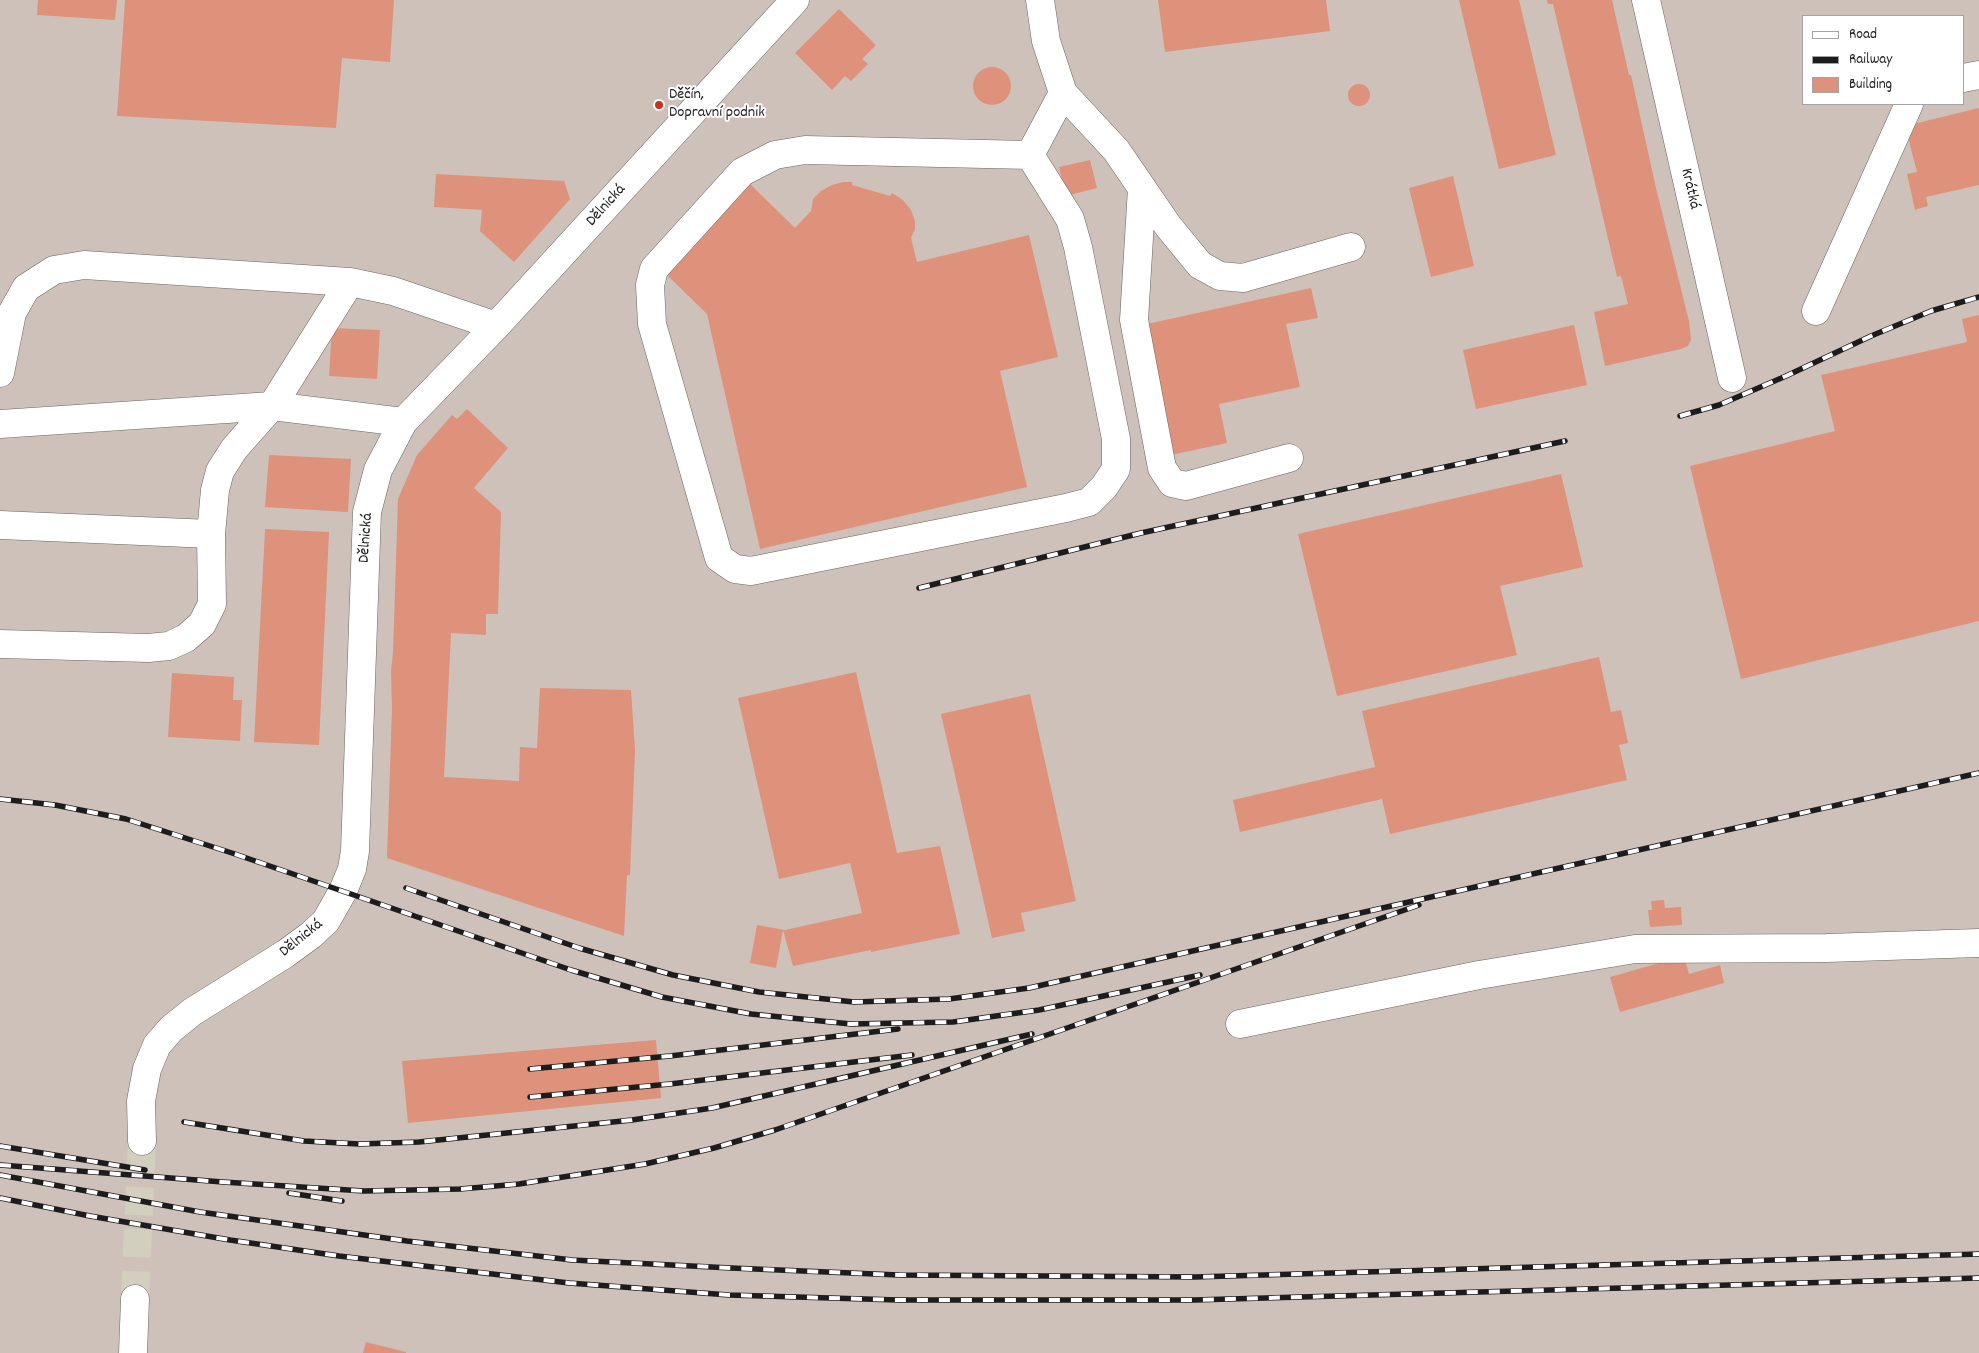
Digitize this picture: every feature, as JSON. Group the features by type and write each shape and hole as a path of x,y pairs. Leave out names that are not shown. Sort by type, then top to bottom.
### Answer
{"street":[{"name":"Dělnická","path":"142,1141 141,1101 147,1069 157,1045 171,1029 192,1012 285,954 311,935 326,921 344,891 352,868 354,851 368,512 378,470 403,422 496,326 795,0"},
{"path":"1040,0 1046,41 1063,93 1116,150 1168,226 1200,265 1220,276 1243,278 1352,247"},
{"name":"Krátká","path":"1646,0 1732,378"},
{"path":"1964,78 1979,76"},
{"path":"1030,155 1063,93"},
{"path":"1816,311 1909,105"},
{"path":"805,150 1030,155 1070,219 1078,247 1116,439 1116,469 1104,487 1089,502 1066,508 751,571 735,569 719,558 652,324 650,286 654,269 742,172 775,155 805,150"},
{"path":"1142,188 1134,320 1162,468 1172,483 1186,486 1289,458"},
{"path":"0,373 12,313 26,288 54,270 84,265 350,282 393,291 496,326"},
{"path":"0,644 148,648 169,646 186,638 202,624 212,604 211,534 215,490 220,471 234,449 272,406 350,282"},
{"path":"0,424 272,406 403,422"},
{"path":"0,525 211,534"},
{"path":"1240,1024 1479,975 1635,949 1827,948 1979,943"},
{"path":"133,1353 135,1299"}],"shaded area":[{"path":"0,0 1979,0 1979,1353 0,1353"}],"building":[{"path":"38,0 117,0 115,20 37,15"},
{"path":"125,0 394,0 390,62 342,58 336,128 117,116"},
{"path":"1158,0 1326,0 1330,31 1165,52"},
{"path":"1459,0 1519,0 1556,155 1499,169"},
{"path":"1547,0 1612,0 1689,321 1691,339 1688,346 1681,349 1605,366 1594,312 1628,304 1621,276 1617,277 1553,4 1548,4"},
{"path":"839,9 876,45 862,59 868,64 851,81 845,76 832,90 795,53"},
{"path":"992,67 999,68 1005,73 1010,79 1010,93 1005,99 999,104 992,105 985,104 979,99 974,93 973,86 974,79 979,73 985,68"},
{"path":"1355,84 1363,84 1370,91 1370,99 1363,106 1355,106 1348,99 1348,91"},
{"path":"1979,108 1979,185 1926,197 1928,206 1915,210 1907,174 1917,172 1905,126"},
{"path":"1090,160 1097,188 1066,196 1059,167"},
{"path":"436,174 564,181 570,199 514,262 480,231 482,210 434,207"},
{"path":"1453,176 1474,266 1431,277 1409,188"},
{"path":"843,182 852,182 852,185 890,196 892,193 903,200 911,210 915,221 915,229 911,238 917,262 1029,235 1058,357 1000,371 1027,487 760,549 707,314 663,271 749,183 795,228 811,211 813,199 821,191"},
{"path":"1311,288 1318,318 1286,324 1300,387 1219,404 1227,443 1166,456 1138,326"},
{"path":"1979,315 1979,621 1741,679 1690,466 1835,431 1821,375 1967,342 1962,319"},
{"path":"1574,325 1587,385 1476,409 1463,350"},
{"path":"332,328 380,330 377,379 329,376"},
{"path":"467,409 508,448 474,488 501,512 498,614 486,614 486,635 451,633 444,777 519,781 520,747 537,748 540,688 631,690 635,750 630,875 627,875 624,936 387,858 392,709 391,671 398,499 417,455 452,415 457,419"},
{"path":"269,455 351,459 348,512 265,507"},
{"path":"1561,474 1583,567 1500,586 1517,655 1337,696 1298,534"},
{"path":"265,529 329,532 319,745 254,742"},
{"path":"1599,657 1611,712 1621,710 1628,743 1619,745 1627,780 1390,834 1382,799 1240,832 1233,800 1375,767 1362,711"},
{"path":"856,672 897,853 940,846 960,934 793,966 783,930 776,968 750,963 757,925 785,930 862,913 850,863 779,879 738,698"},
{"path":"172,673 234,677 233,700 242,700 240,741 168,737"},
{"path":"1030,694 1076,901 1021,913 1025,931 992,938 941,714"},
{"path":"1664,900 1665,908 1681,907 1682,925 1650,927 1648,910 1652,910 1651,901"},
{"path":"1684,956 1689,974 1720,965 1724,983 1620,1012 1610,977"},
{"path":"656,1040 661,1098 408,1123 402,1061"},
{"path":"366,1342 406,1352 406,1353 363,1353"}],"tunnel":[{"path":"135,1299 142,1141"}],"railway":[{"path":"1680,416 1719,405 1931,311 1979,297"},
{"path":"919,588 1141,533 1565,441"},
{"path":"406,888 579,948 673,975 759,992 854,1002 949,999 1029,988 1979,773"},
{"path":"0,799 55,805 126,819 235,854 571,970 662,997 751,1014 851,1024 953,1022 1039,1010 1200,975"},
{"path":"0,1165 364,1191 460,1189 519,1184 645,1164 714,1148 775,1130 1419,905"},
{"path":"530,1069 670,1056 898,1029"},
{"path":"184,1122 304,1141 359,1144 419,1142 632,1120 712,1108 1032,1034"},
{"path":"530,1097 670,1084 912,1055"},
{"path":"0,1146 145,1170"},
{"path":"0,1175 200,1212 407,1241 572,1260 899,1275 1195,1277 1979,1254"},
{"path":"289,1193 342,1201"},
{"path":"0,1198 90,1216 230,1240 339,1256 569,1283 729,1295 898,1300 1194,1300 1979,1278"}],"place":[{"name":"Děčín, Dopravní podnik","path":"659,105"}]}
